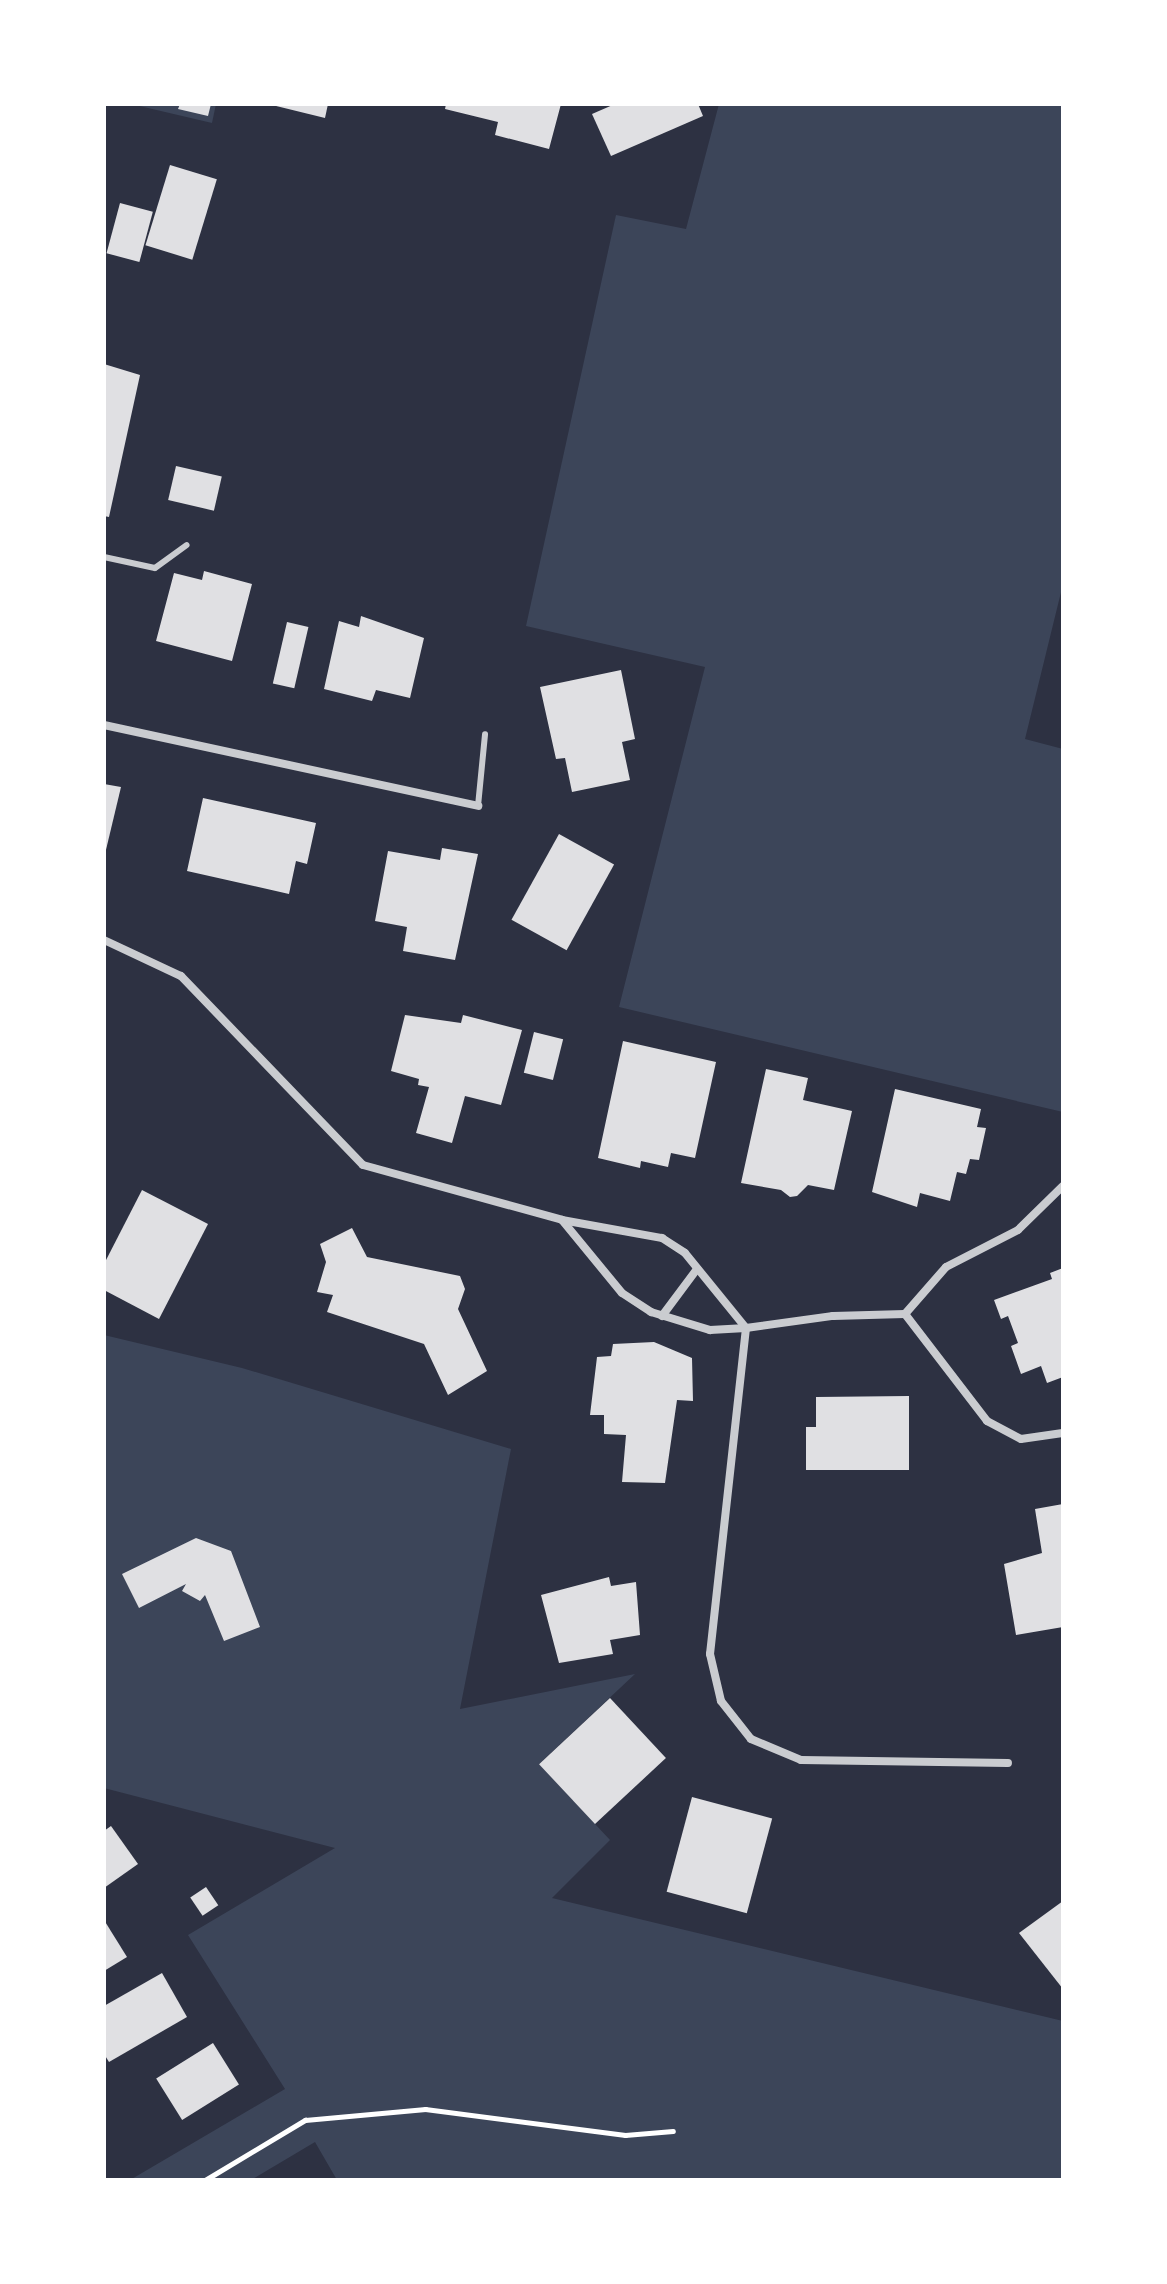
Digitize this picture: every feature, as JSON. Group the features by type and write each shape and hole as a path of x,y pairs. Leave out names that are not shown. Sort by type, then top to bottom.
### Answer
{"street":[{"path":"104,725 478,806"},
{"path":"104,940 181,976 363,1165 562,1220 662,1238 685,1253 746,1328 710,1654 721,1701 751,1739 801,1760 1008,1763"},
{"path":"562,1220 622,1293 662,1316 710,1330 746,1328 833,1316 905,1314 946,1267 1018,1230 1063,1186"},
{"path":"662,1316 697,1269"},
{"path":"905,1314 987,1421 1021,1439 1063,1433"}],"lane":[{"path":"104,557 155,568 187,545"},
{"path":"478,806 485,734"}],"path":[{"path":"205,2180 305,2120 425,2109 625,2135 673,2131"}],"shaded area":[{"path":"131,104 216,104 212,123"},
{"path":"719,104 1063,104 1063,584 1025,739 1063,749 1063,1112 619,1007 705,667 526,626 616,215 686,229"},
{"path":"104,1335 242,1368 511,1449 460,1709 635,1674 539,1764 610,1840 552,1898 1063,2021 1063,2180 337,2180 315,2142 251,2180 130,2180 285,2089 188,1935 335,1848 104,1788"}],"building":[{"path":"180,104 211,104 208,116 178,109"},
{"path":"268,104 328,104 325,118"},
{"path":"446,104 561,104 549,149 495,135 498,122 445,109"},
{"path":"615,104 698,104 703,116 611,156 592,114"},
{"path":"170,165 217,179 192,260 145,245"},
{"path":"120,203 153,212 139,262 107,253"},
{"path":"104,364 140,375 109,517 104,516"},
{"path":"176,466 222,477 214,511 168,500"},
{"path":"204,571 252,584 232,661 156,641 174,573 202,580"},
{"path":"361,616 424,638 410,698 376,690 372,701 324,689 339,621 359,627"},
{"path":"287,622 308,627 294,688 273,683"},
{"path":"621,670 635,739 622,742 630,780 572,792 565,758 556,759 540,687"},
{"path":"104,784 121,787 105,854 104,854"},
{"path":"203,798 316,823 307,864 296,861 289,894 187,871"},
{"path":"559,834 614,865 567,950 511,920"},
{"path":"442,848 478,854 455,960 403,951 407,927 375,921 388,851 440,860"},
{"path":"405,1015 461,1023 463,1015 522,1030 501,1105 465,1096 452,1143 416,1133 429,1087 418,1085 419,1079 391,1071"},
{"path":"534,1032 563,1039 553,1080 524,1073"},
{"path":"623,1041 716,1062 695,1158 671,1153 668,1167 641,1161 640,1168 598,1158"},
{"path":"766,1069 808,1078 803,1100 852,1111 834,1190 808,1185 797,1196 790,1197 781,1190 741,1183"},
{"path":"895,1089 981,1109 977,1127 986,1128 979,1160 970,1159 966,1174 957,1172 950,1201 920,1193 917,1207 872,1192"},
{"path":"142,1190 208,1224 159,1319 104,1290 104,1264"},
{"path":"352,1228 367,1257 460,1276 465,1289 458,1309 487,1371 448,1395 424,1344 327,1312 333,1295 317,1292 326,1262 320,1244"},
{"path":"1063,1268 1063,1377 1047,1383 1041,1366 1021,1374 1011,1346 1018,1343 1008,1316 1001,1319 994,1300 1052,1279 1050,1273"},
{"path":"654,1342 692,1358 693,1401 677,1400 665,1483 622,1482 626,1435 604,1434 604,1415 590,1415 597,1357 611,1356 613,1344"},
{"path":"909,1396 909,1470 806,1470 806,1427 816,1427 816,1397"},
{"path":"1063,1504 1063,1627 1016,1635 1004,1564 1042,1553 1035,1509"},
{"path":"196,1538 231,1551 260,1627 224,1641 205,1595 200,1601 182,1591 186,1584 139,1608 122,1574"},
{"path":"609,1577 611,1586 636,1582 640,1635 610,1640 613,1654 559,1663 541,1595"},
{"path":"610,1698 666,1758 595,1824 539,1764"},
{"path":"692,1797 772,1818 747,1913 667,1892"},
{"path":"111,1826 138,1864 104,1888 104,1831"},
{"path":"206,1887 218,1905 203,1916 190,1898"},
{"path":"1063,1901 1063,1989 1019,1933"},
{"path":"104,1920 127,1957 104,1971"},
{"path":"162,1973 187,2017 109,2062 104,2054 104,2006"},
{"path":"213,2043 239,2085 182,2120 156,2079"}]}
